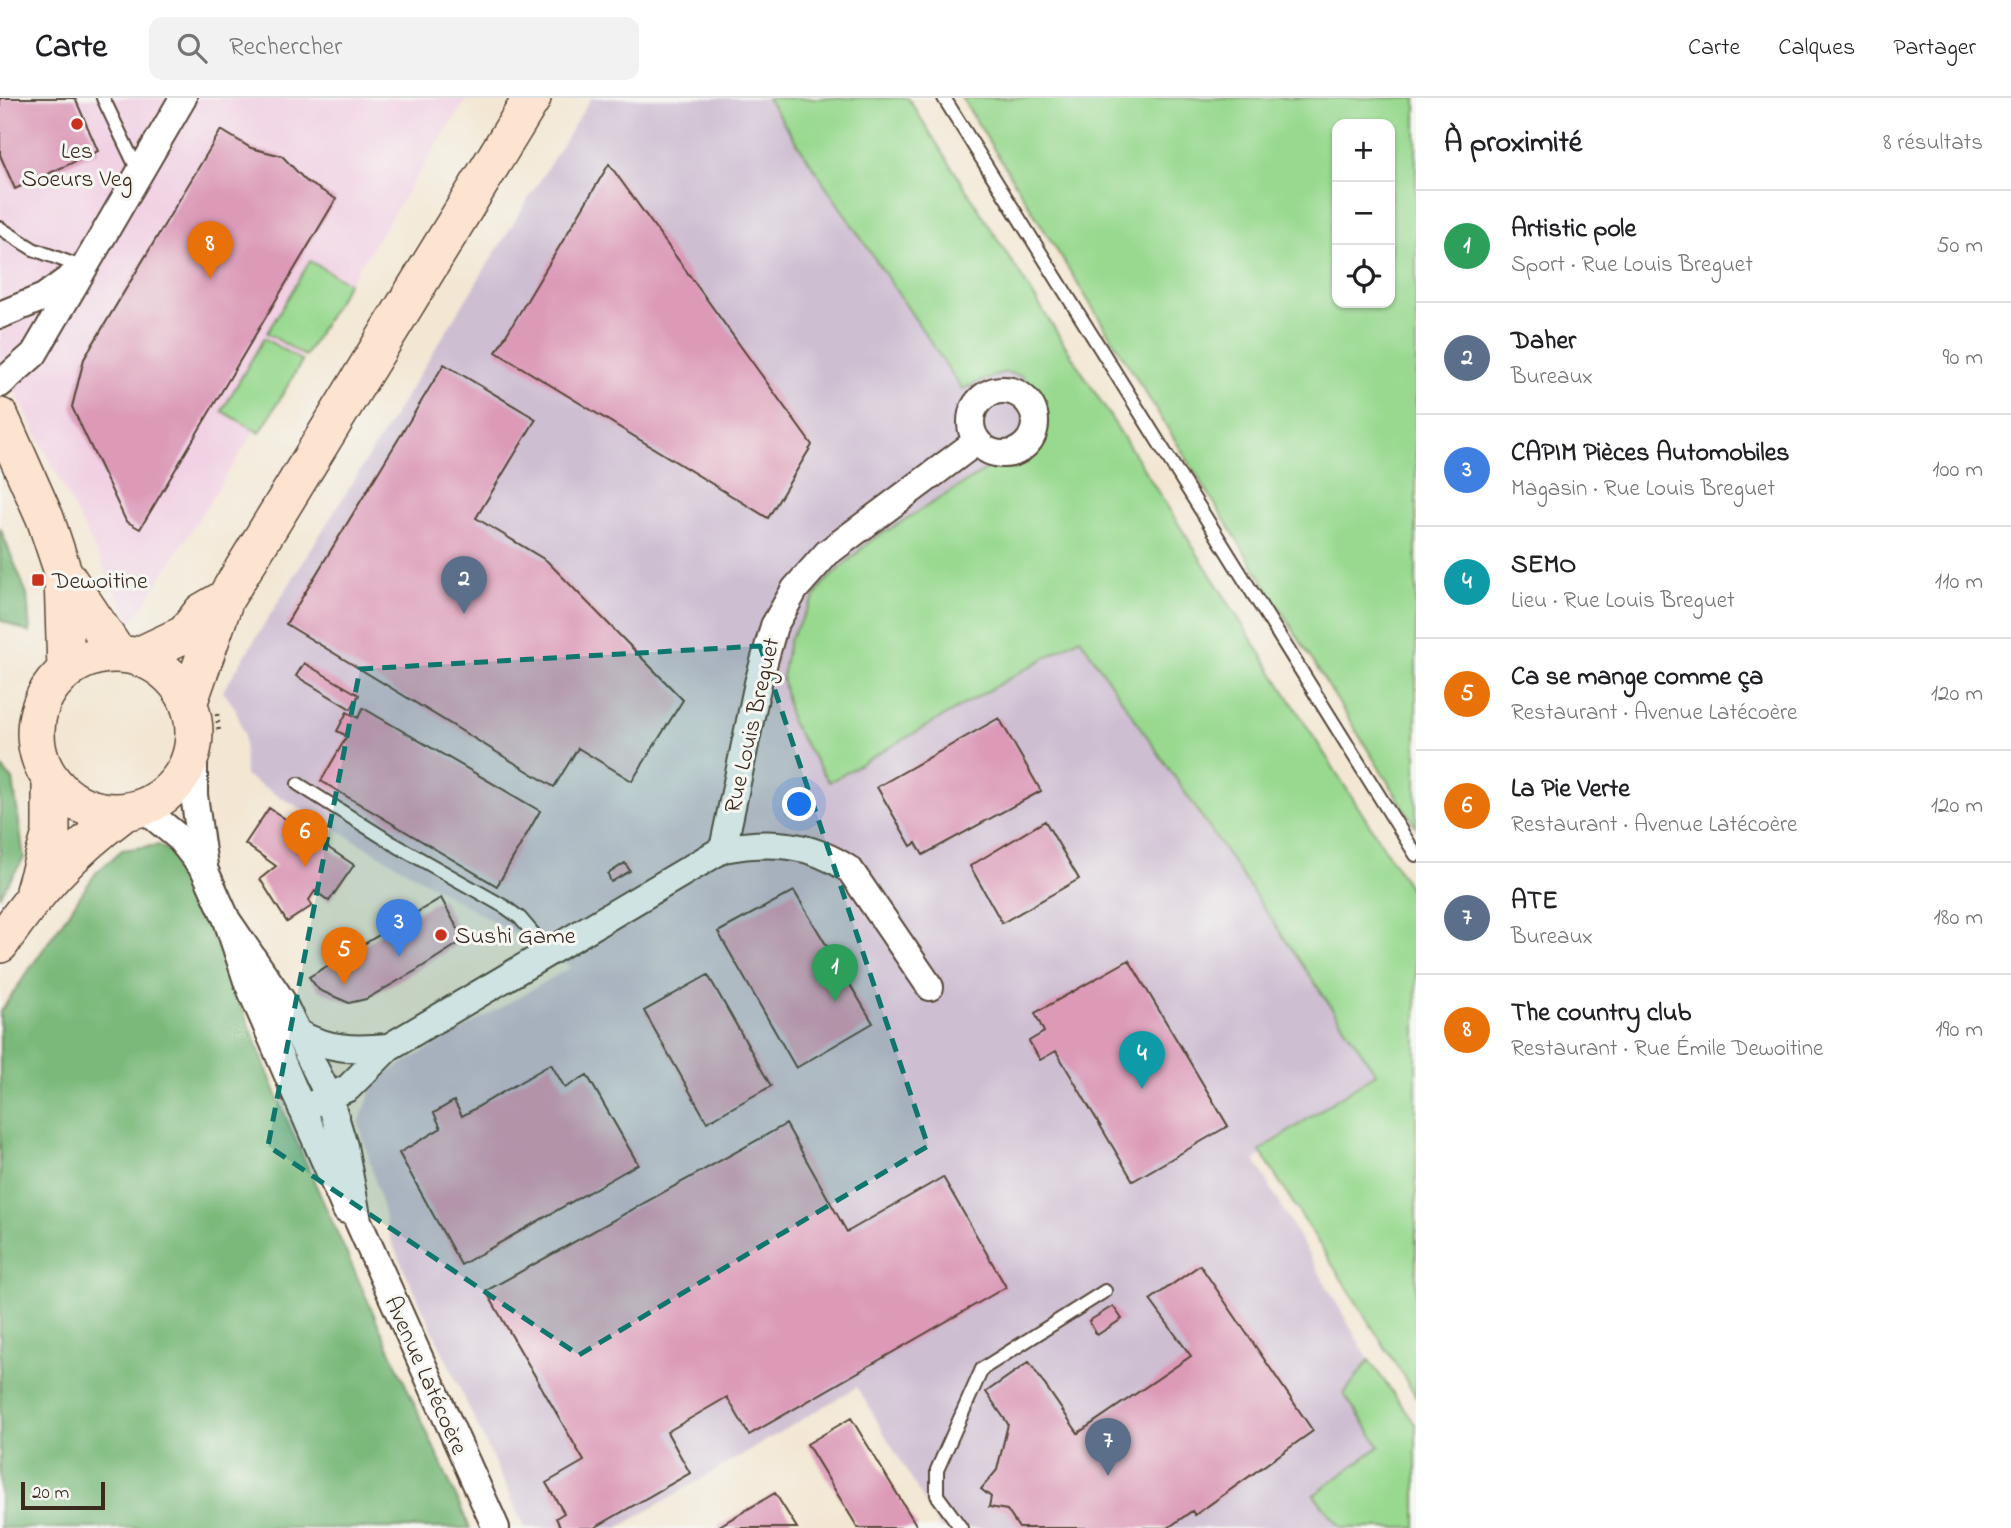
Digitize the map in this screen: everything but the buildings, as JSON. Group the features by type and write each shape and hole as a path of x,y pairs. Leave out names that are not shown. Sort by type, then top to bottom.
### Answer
{"main road":[{"path":"0,944 33,895 80,847 133,811 167,794 206,742 196,719 225,599 532,98"},
{"path":"0,417 44,517 62,572 66,670"},
{"path":"62,572 127,655 159,666 202,703"},
{"path":"33,895 51,833 51,782 36,744 36,723 41,703 51,685 66,670 90,657 127,655 184,634 202,612 225,599"},
{"path":"51,782 87,808 133,811"}],"street":[{"path":"0,384 34,354 183,98"},
{"path":"0,315 44,297 85,268"},
{"name":"Rue Louis Breguet","path":"723,849 761,671 774,626 795,589 827,553 976,442"},
{"name":"Avenue Latécoère","path":"205,871 196,819 206,742"},
{"name":"Avenue Latécoère","path":"133,811 178,837 205,871 227,920 247,981 345,1209 358,1221"},
{"name":"Rue Louis Breguet","path":"302,1109 348,1088 389,1047 723,849 769,843 831,857 850,870 930,987"},
{"name":"Avenue Latécoère","path":"227,920 265,973 298,1033 328,1097 344,1146 358,1221 496,1528"},
{"name":"Rue Louis Breguet","path":"298,1033 341,1048 389,1047"}],"lane":[{"path":"103,98 139,174"},
{"path":"944,98 1416,855"},
{"path":"0,228 33,249 85,268"},
{"path":"298,784 505,907 520,918 549,952"},
{"path":"961,1528 937,1495 937,1470 982,1369 1105,1291"}],"path":[{"path":"202,703 206,742"}],"highlighted area":[{"path":"760,646 928,1146 579,1355 268,1146 360,669"}],"shaded area":[{"path":"0,98 467,98 132,623 0,361"},
{"path":"591,98 853,98 1416,929 1416,1050 1255,1160 1369,1360 1416,1426 1416,1528 940,1528 857,1387 618,1528 525,1528 392,1243 359,1123 376,1079 571,967 245,776 244,734 235,708 223,691"}],"green space":[{"path":"767,98 908,98 1416,898 1416,1396 1260,1151 1376,1073 1080,638 829,782 791,722 782,677 789,640 823,584 869,542 989,468 1036,454 1042,442 1046,422 1040,404 1022,376 1004,372 962,389"},
{"path":"962,98 1416,98 1416,827"},
{"path":"310,261 348,283 305,356 267,333"},
{"path":"264,338 302,361 260,433 222,411"},
{"path":"0,528 27,594 30,633 0,620"},
{"path":"0,766 13,780 24,858 0,895"},
{"path":"159,845 175,855 211,931 291,1130 470,1528 0,1528 0,1012 96,873 122,850"},
{"path":"1369,1360 1416,1425 1416,1528 1341,1528 1314,1495 1380,1446 1344,1394"}],"place":[{"name":"Les Soeurs Veg","path":"77,124"},
{"name":"The country club","path":"210,279"},
{"name":"Dewoitine","path":"38,580"},
{"name":"Daher","path":"464,614"},
{"name":"La Pie Verte","path":"305,867"},
{"name":"Sushi Game","path":"441,935"},
{"name":"CAPIM Pièces Automobiles","path":"399,957"},
{"name":"Ca se mange comme ça","path":"344,985"},
{"name":"Artistic pole","path":"835,1002"},
{"name":"SEMO","path":"1142,1089"},
{"name":"ATE","path":"1108,1476"}]}
